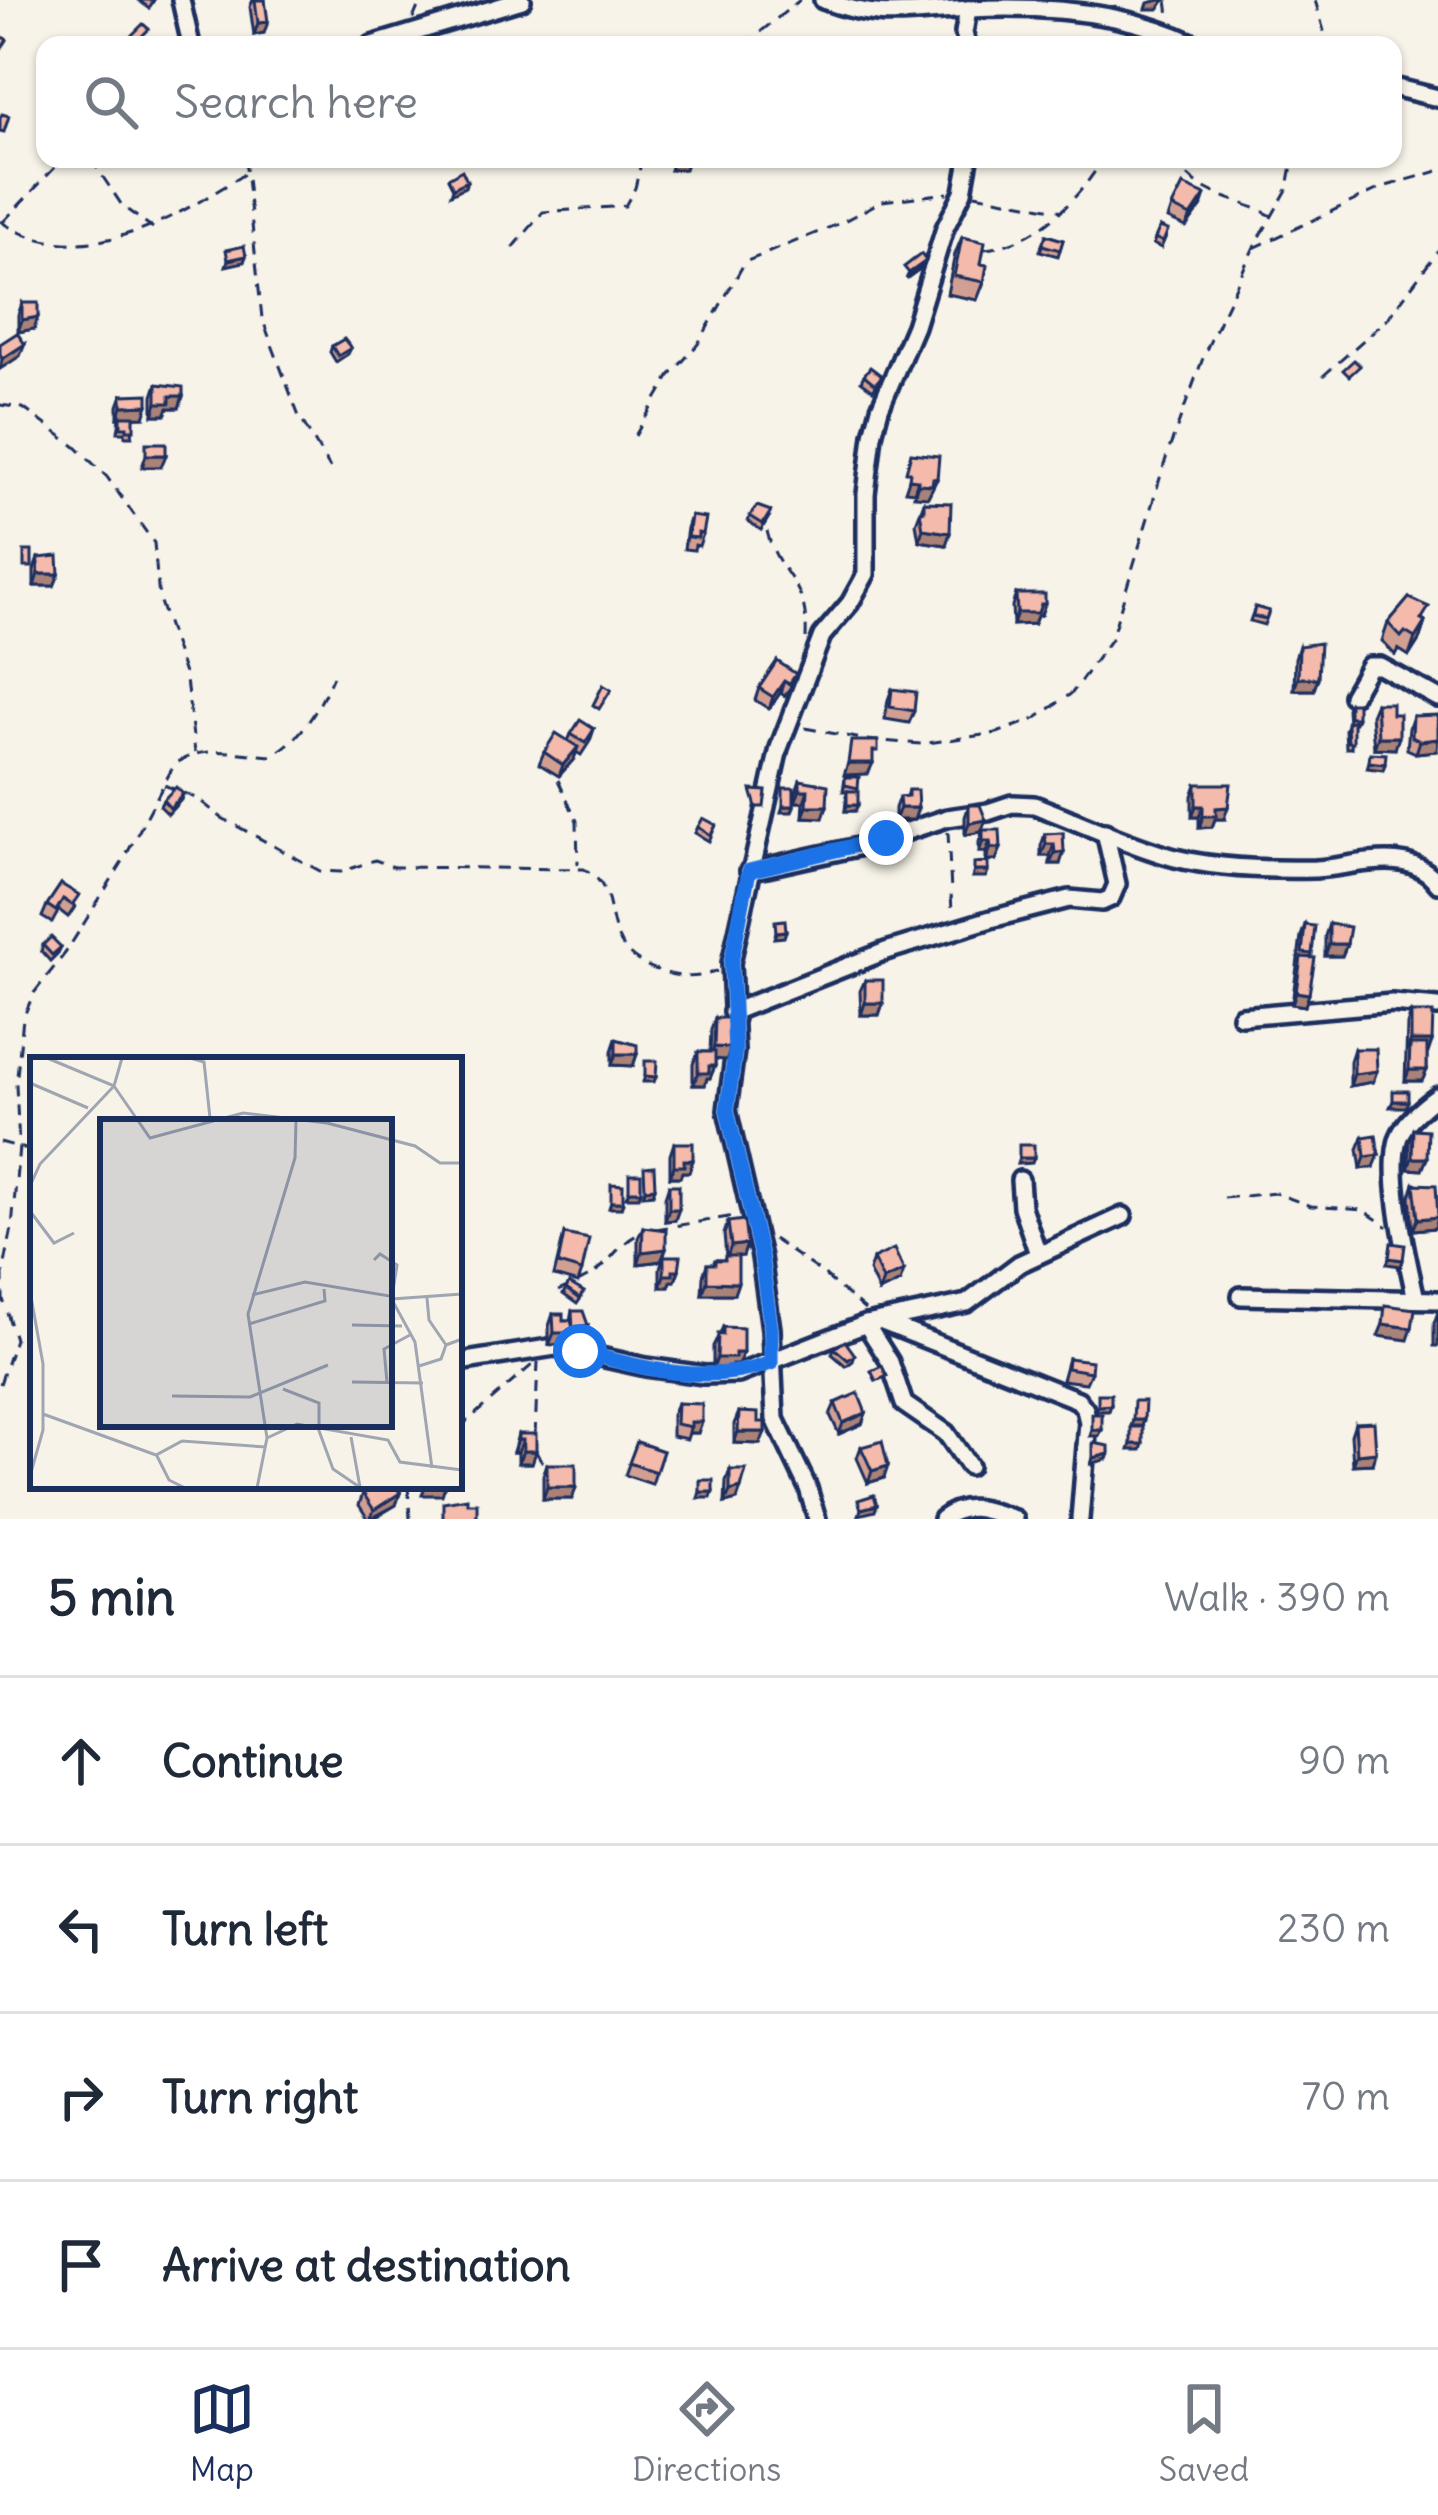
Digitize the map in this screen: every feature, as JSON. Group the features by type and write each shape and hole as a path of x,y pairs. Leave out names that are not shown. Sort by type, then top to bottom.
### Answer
{"street":[{"path":"181,0 189,36"},
{"path":"402,36 522,0"},
{"path":"823,0 871,14 906,16 968,9 1096,14 1178,36"},
{"path":"965,36 968,9"},
{"path":"1402,89 1438,98"},
{"path":"817,1519 808,1487 775,1419 771,1329 727,1110 735,1051 731,963 749,871 788,725 829,624 850,603 866,574 866,494 873,436 907,350 945,229 964,192 968,168"},
{"path":"1352,696 1369,666 1379,666 1438,698"},
{"path":"749,871 1012,804 1034,805 1173,857 1213,865 1318,868 1406,862 1427,871 1438,883"},
{"path":"732,1012 868,958 1054,902 1112,898 1117,890 1105,832"},
{"path":"1240,1016 1392,1003 1438,1007"},
{"path":"1416,1299 1403,1239 1395,1160 1399,1135 1438,1096"},
{"path":"1020,1180 1022,1207 1038,1254"},
{"path":"462,1363 563,1348 704,1376 738,1374 873,1323 967,1303 1038,1254 1123,1216"},
{"path":"1241,1296 1438,1300"},
{"path":"873,1323 904,1404 941,1428 969,1466"},
{"path":"873,1323 1078,1400 1088,1422 1080,1519"},
{"path":"942,1519 954,1510 973,1506 1014,1519"}],"path":[{"path":"755,36 800,0"},
{"path":"1316,0 1326,36"},
{"path":"54,168 1,222 23,234 105,241 153,227 245,173"},
{"path":"97,168 123,207 153,227"},
{"path":"245,168 262,318 298,413 330,468"},
{"path":"513,248 543,212 625,206 640,168"},
{"path":"971,251 1018,238 1063,211 1096,168"},
{"path":"1181,168 1210,194 1241,200 1272,216"},
{"path":"788,725 867,740 921,743 997,734 1034,719 1072,693 1111,639 1168,452 1206,350 1252,249 1288,188 1291,168"},
{"path":"1252,249 1383,188 1438,171"},
{"path":"635,436 669,377 698,344 745,262 882,201 964,192 1063,211"},
{"path":"1323,376 1388,318 1438,250"},
{"path":"0,405 23,408 76,447 107,477 154,543 159,599 186,680 195,753"},
{"path":"767,531 777,559 797,583 804,604 811,663"},
{"path":"0,1384 14,1349 3,1274 19,1146 18,1041 27,1006 123,861 174,765 195,753 271,756 279,752 310,722 333,676"},
{"path":"558,780 578,821 578,867"},
{"path":"163,785 198,799 222,818 320,871 341,872 375,860 394,867 530,871 578,867 601,880 618,939 638,964 692,977 731,963"},
{"path":"947,818 954,932"},
{"path":"0,1142 30,1150"},
{"path":"1223,1198 1275,1193 1311,1206 1351,1207 1363,1210 1403,1239"},
{"path":"558,1291 602,1266 634,1236 748,1210"},
{"path":"755,1232 783,1244 873,1323"},
{"path":"462,1425 538,1354"},
{"path":"538,1354 536,1452 548,1471"},
{"path":"408,1489 410,1519"}],"building":[{"path":"255,0 265,0 268,22 258,23"},
{"path":"143,24 149,29 142,36 131,36"},
{"path":"2,114 9,116 4,132 0,131"},
{"path":"462,170 467,181 453,188 448,178"},
{"path":"1183,185 1205,195 1191,216 1172,207"},
{"path":"1160,227 1168,230 1163,242 1155,238"},
{"path":"1046,235 1063,240 1060,250 1042,245"},
{"path":"962,237 985,242 984,282 954,276"},
{"path":"244,246 246,256 228,260 226,250"},
{"path":"921,254 926,261 909,273 904,267"},
{"path":"22,303 38,303 38,317 22,320"},
{"path":"17,333 25,344 2,359 0,344"},
{"path":"344,339 351,348 338,356 332,346"},
{"path":"1354,360 1360,366 1349,376 1343,370"},
{"path":"870,367 882,376 875,384 864,375"},
{"path":"157,384 183,387 183,396 157,403"},
{"path":"148,394 148,405 122,406 122,395"},
{"path":"121,416 134,416 134,430 121,427"},
{"path":"146,443 166,443 166,455 146,455"},
{"path":"911,453 939,456 932,485 909,479"},
{"path":"924,502 951,503 950,533 923,529 920,511 924,511"},
{"path":"757,506 771,511 763,524 750,516"},
{"path":"691,516 706,518 698,538 688,537"},
{"path":"24,551 32,551 32,567 24,567"},
{"path":"58,556 59,574 38,574 38,558"},
{"path":"1016,594 1045,594 1045,604 1038,613 1017,613"},
{"path":"1409,598 1429,607 1415,638 1405,632 1401,637 1388,623"},
{"path":"1255,607 1269,611 1266,619 1253,616"},
{"path":"1320,643 1318,678 1298,678 1299,646"},
{"path":"777,661 796,674 773,697 759,688"},
{"path":"603,685 611,690 599,709 593,705"},
{"path":"892,689 916,692 914,711 890,707"},
{"path":"1349,703 1357,703 1357,717 1349,717"},
{"path":"1376,703 1392,703 1392,714 1399,714 1399,737 1378,737"},
{"path":"1438,715 1438,739 1412,737 1413,716"},
{"path":"580,720 594,729 585,743 571,734"},
{"path":"1353,720 1353,742 1348,742 1347,723"},
{"path":"556,733 578,747 563,765 544,752"},
{"path":"851,741 878,741 873,763 848,763"},
{"path":"1370,753 1386,754 1385,764 1369,762"},
{"path":"845,777 859,777 858,788 845,785"},
{"path":"800,780 828,785 827,806 807,806 808,790 800,790"},
{"path":"1196,784 1231,784 1228,807 1216,808 1216,816 1203,816 1203,806 1196,806"},
{"path":"176,787 183,794 170,808 163,800"},
{"path":"783,788 794,788 794,806 783,806"},
{"path":"751,790 766,791 764,807 756,807"},
{"path":"908,790 917,790 918,808 900,808 899,797 908,796"},
{"path":"847,791 858,791 858,805 847,805"},
{"path":"969,805 980,805 986,820 969,823"},
{"path":"703,818 716,825 711,835 698,827"},
{"path":"983,830 1000,830 1001,848 991,848 990,841 983,841"},
{"path":"1063,833 1064,852 1055,853 1054,844 1046,844 1045,834"},
{"path":"988,862 988,871 974,871 974,863"},
{"path":"61,884 79,895 72,905 63,899 56,911 47,905"},
{"path":"785,920 786,931 776,932 775,921"},
{"path":"1329,924 1350,927 1347,944 1329,944"},
{"path":"1305,925 1315,926 1312,954 1302,953"},
{"path":"51,937 61,947 52,955 43,945"},
{"path":"1301,957 1315,958 1309,994 1296,992"},
{"path":"865,980 883,980 883,1003 865,1003"},
{"path":"1411,1013 1433,1013 1432,1041 1411,1041"},
{"path":"715,1018 732,1018 731,1048 714,1047"},
{"path":"616,1039 637,1045 637,1054 616,1054"},
{"path":"1410,1045 1427,1045 1427,1070 1409,1070"},
{"path":"1354,1049 1376,1049 1377,1071 1354,1074"},
{"path":"698,1052 715,1052 715,1066 709,1066 709,1073 698,1073"},
{"path":"645,1061 657,1061 656,1077 645,1076"},
{"path":"1393,1091 1408,1091 1408,1101 1393,1101"},
{"path":"1413,1129 1428,1130 1427,1158 1412,1158"},
{"path":"1376,1135 1379,1155 1365,1157 1363,1137"},
{"path":"674,1143 693,1143 693,1160 674,1166"},
{"path":"1019,1145 1034,1145 1034,1158 1019,1158"},
{"path":"654,1166 655,1188 645,1189 644,1167"},
{"path":"629,1174 641,1174 641,1191 629,1191"},
{"path":"611,1184 623,1185 623,1202 611,1202"},
{"path":"1414,1184 1436,1185 1438,1217 1418,1219"},
{"path":"669,1185 679,1185 679,1209 669,1209"},
{"path":"744,1220 747,1244 731,1246 728,1222"},
{"path":"643,1227 666,1230 666,1249 642,1252"},
{"path":"564,1234 589,1239 582,1271 558,1264"},
{"path":"1391,1243 1405,1245 1403,1260 1389,1258"},
{"path":"894,1249 904,1271 883,1280 873,1259"},
{"path":"664,1256 681,1256 673,1275 664,1275"},
{"path":"725,1256 738,1256 738,1283 707,1282 707,1264 725,1260"},
{"path":"569,1283 584,1292 579,1298 566,1289"},
{"path":"1385,1305 1415,1309 1412,1328 1383,1324"},
{"path":"572,1311 583,1311 588,1325 573,1329"},
{"path":"553,1314 571,1320 574,1333 554,1333"},
{"path":"723,1327 743,1328 743,1353 735,1353 735,1358 717,1358"},
{"path":"845,1341 855,1355 848,1360 834,1348"},
{"path":"1068,1358 1092,1361 1091,1372 1067,1368"},
{"path":"882,1366 887,1376 876,1381 871,1371"},
{"path":"858,1393 866,1413 843,1423 835,1403"},
{"path":"1098,1394 1111,1394 1111,1405 1098,1406"},
{"path":"1134,1401 1145,1401 1144,1420 1133,1420"},
{"path":"677,1403 702,1404 702,1422 691,1422 691,1427 676,1424"},
{"path":"739,1412 758,1413 765,1432 738,1432"},
{"path":"1092,1414 1102,1414 1102,1430 1092,1430"},
{"path":"1374,1422 1376,1452 1357,1454 1355,1423"},
{"path":"1131,1427 1143,1427 1143,1444 1131,1444"},
{"path":"518,1434 536,1434 536,1451 523,1451"},
{"path":"882,1441 888,1466 872,1471 861,1447"},
{"path":"637,1442 663,1451 656,1472 629,1463"},
{"path":"1093,1443 1109,1446 1109,1454 1093,1458"},
{"path":"547,1464 576,1464 576,1487 547,1487"},
{"path":"730,1470 746,1470 741,1488 730,1491"},
{"path":"700,1480 713,1480 713,1492 700,1492"},
{"path":"398,1489 400,1493 374,1510 363,1493"},
{"path":"874,1495 877,1505 861,1509 858,1500"},
{"path":"467,1498 467,1503 477,1503 473,1519 443,1519 443,1502"}],"route":[{"path":"580,1351 704,1376 738,1374 771,1363 761,1257 727,1110 735,1051 731,963 741,907 749,871 886,838"}]}
